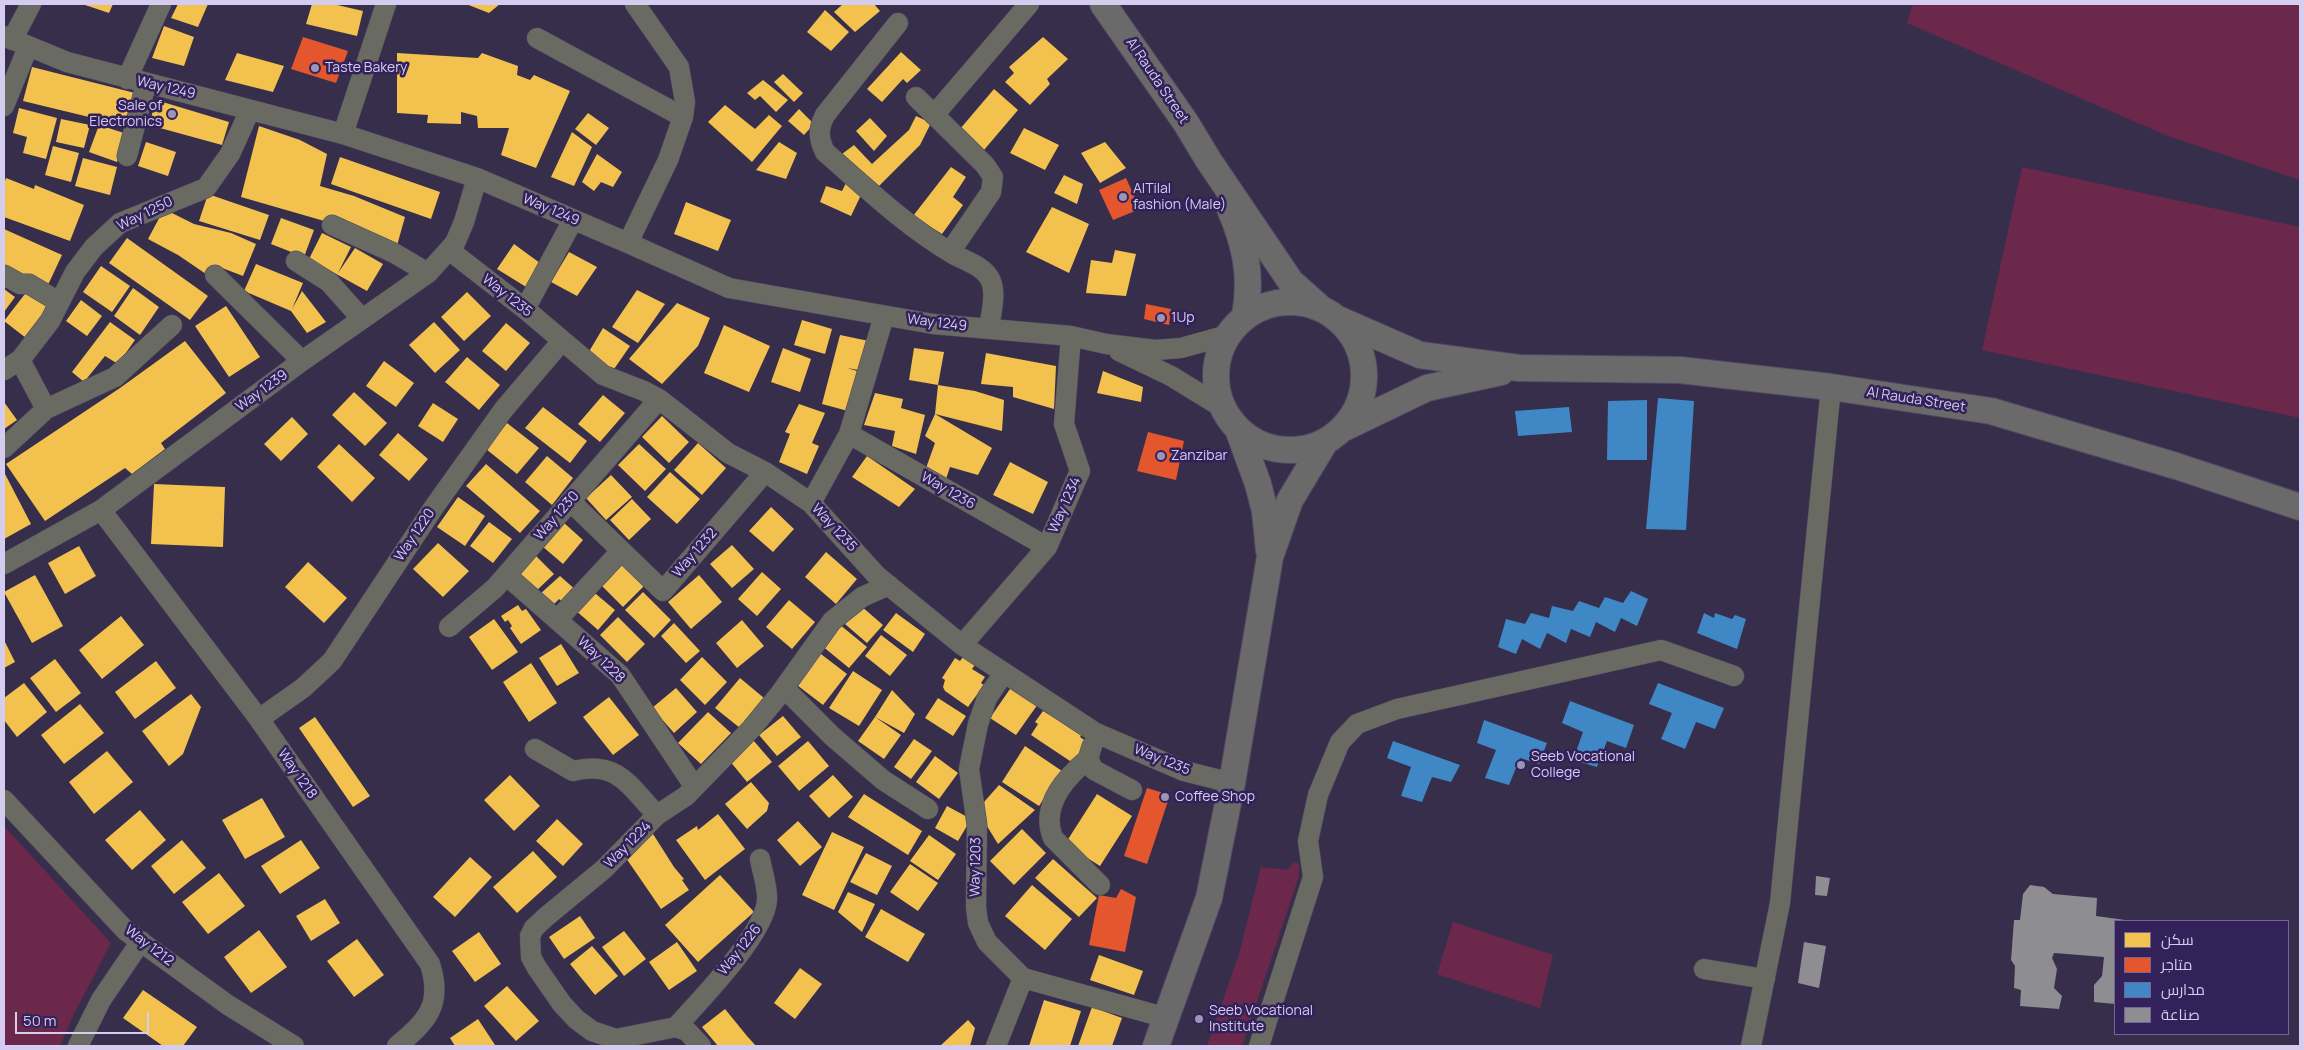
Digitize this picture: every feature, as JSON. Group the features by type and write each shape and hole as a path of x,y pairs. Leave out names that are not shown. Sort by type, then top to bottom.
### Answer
{"main road":[{"name":"Al Rauda Street","path":"1103,4 1186,123 1209,161 1291,282 1319,307"},
{"name":"Al Rauda Street","path":"1209,161 1237,224 1249,268 1249,293 1245,316"},
{"path":"1156,1046 1209,898 1232,783 1270,557 1290,500 1334,435 1357,410 1364,388 1364,364 1356,340 1340,320 1319,307 1294,302 1268,305 1245,316 1228,335 1218,358 1216,376 1216,384 1258,484 1265,511 1270,557"},
{"name":"Al Rauda Street","path":"1340,320 1420,355 1519,368 1680,370 1831,387 1991,411 2176,466 2300,507"},
{"name":"Al Rauda Street","path":"1334,435 1426,388 1519,368"},
{"path":"1231,419 1257,442 1279,450 1303,449 1334,435"}],"street":[{"path":"4,106 15,41 32,4"},
{"path":"127,156 137,81 162,4"},
{"path":"343,134 386,4"},
{"path":"628,243 668,160 683,117 684,102 678,67 635,4"},
{"path":"934,115 1029,4"},
{"path":"898,23 825,116 820,125 819,140 825,152 900,218 950,252 980,268 990,280 994,295 989,328"},
{"path":"537,38 683,117"},
{"name":"Way 1249","path":"15,41 67,62 343,134 477,178 729,288 933,324 1071,336 1106,344 1156,350 1181,348 1228,335"},
{"path":"916,97 985,165 993,177 991,192 950,252"},
{"name":"Way 1250","path":"12,365 50,321 75,272 84,259 120,223 206,188 230,154 250,110"},
{"name":"Way 1239","path":"4,564 101,510 302,361 428,273 456,243 477,178"},
{"path":"525,309 573,220"},
{"path":"332,226 394,253 428,273"},
{"name":"Way 1235","path":"449,250 525,309 602,375 644,391 659,399 728,453 765,472 811,503 877,576 962,645 1096,732 1184,771 1232,783"},
{"path":"296,261 329,282 362,320"},
{"path":"4,275 20,284 29,284 59,302"},
{"path":"215,275 302,361"},
{"path":"811,503 848,434 884,316"},
{"path":"4,448 46,409 115,376 172,325"},
{"name":"Way 1234","path":"962,645 1047,547 1080,472 1064,424 1071,336"},
{"name":"Way 1220","path":"259,719 303,688 332,661 434,507 504,409 562,341"},
{"name":"Way 1249","path":"1106,344 1171,376 1231,419"},
{"path":"12,365 46,409"},
{"path":"1752,1046 1780,903 1831,387"},
{"name":"Way 1230","path":"449,627 495,588 659,399"},
{"name":"Way 1236","path":"848,434 1047,547"},
{"name":"Way 1232","path":"570,501 663,591 765,472"},
{"name":"Way 1218","path":"101,510 259,719 430,964 436,982 434,1000 428,1015 418,1028 397,1046"},
{"path":"557,620 621,551"},
{"name":"Way 1228","path":"506,575 620,675 694,786"},
{"name":"Way 1224","path":"676,1027 616,1039 592,1032 562,1004 537,968 531,957 530,936 534,928 604,869 657,815 686,796 752,728 784,688 832,621 862,596 889,585"},
{"path":"1259,1046 1313,876 1308,841 1318,795 1340,742 1357,724 1397,710 1661,650 1734,676"},
{"name":"Way 1203","path":"1004,672 987,698 978,724 969,770 976,825 976,907 978,923 987,942 1023,978"},
{"path":"784,688 832,736 883,780 928,808"},
{"path":"1096,732 1088,759 1067,776 1056,792 1050,830 1053,838 1100,885"},
{"path":"535,749 573,771 584,768 603,768 616,773 657,815"},
{"path":"1088,759 1094,770 1132,790"},
{"name":"Way 1212","path":"4,800 126,931 228,1005 294,1046"},
{"name":"Way 1226","path":"676,1027 749,941 763,919 768,900 760,859"},
{"path":"78,1046 100,1000 141,941"},
{"path":"1704,969 1765,979"},
{"path":"996,1046 1023,978 1167,1018"},
{"path":"676,1027 687,1032 701,1046"}],"shaded area":[{"path":"1913,4 2300,4 2300,180 2168,136 1907,23"},
{"path":"2022,167 2300,227 2300,418 1982,350"},
{"path":"4,826 111,943 73,1016 60,1046 4,1046"},
{"path":"1294,862 1299,864 1299,876 1242,1046 1207,1046 1240,951 1261,867 1287,870"},
{"path":"1453,922 1553,955 1540,1008 1437,974"}],"building: سكن":[{"path":"82,4 113,4 109,13"},
{"path":"178,4 208,4 198,27 171,18"},
{"path":"312,4 333,4 363,11 357,36 306,24"},
{"path":"466,4 500,4 489,13"},
{"path":"843,4 874,4 880,11 855,32 834,12"},
{"path":"825,10 849,32 831,51 807,32"},
{"path":"164,26 194,37 184,66 152,58"},
{"path":"1043,37 1068,59 1047,79 1050,84 1030,105 1005,82 1014,73 1009,67"},
{"path":"901,52 921,70 907,83 903,79 882,102 867,89"},
{"path":"237,53 284,66 273,92 225,80"},
{"path":"397,53 478,58 482,53 518,66 517,75 530,80 534,75 570,91 536,168 501,155 509,128 478,128 477,116 461,112 461,124 427,123 428,115 397,113"},
{"path":"32,67 135,93 126,126 23,101"},
{"path":"783,74 803,93 794,102 774,82"},
{"path":"763,80 788,100 776,112 760,96 755,100 747,93"},
{"path":"994,89 1018,110 984,150 960,129"},
{"path":"156,100 229,122 222,145 149,125"},
{"path":"725,105 755,129 769,115 782,126 752,162 708,122"},
{"path":"19,108 57,118 46,159 23,153 27,137 13,133"},
{"path":"799,109 814,124 804,135 788,121"},
{"path":"588,113 609,128 596,145 575,129"},
{"path":"916,116 931,123 920,145 875,190 838,157 854,145 872,164 909,130"},
{"path":"870,118 887,136 874,151 856,131"},
{"path":"61,119 90,125 84,148 56,142"},
{"path":"99,125 127,134 117,162 89,152"},
{"path":"259,126 300,140 327,154 320,186 354,196 405,217 396,249 345,227 241,197"},
{"path":"1024,128 1059,145 1045,170 1010,153"},
{"path":"572,132 592,147 574,186 551,177"},
{"path":"146,142 176,152 168,176 138,166"},
{"path":"779,142 797,153 786,179 756,170"},
{"path":"1105,142 1126,168 1100,183 1081,153"},
{"path":"53,146 79,153 71,182 45,175"},
{"path":"597,154 622,172 613,187 601,182 594,191 582,182"},
{"path":"340,157 440,192 431,219 331,184"},
{"path":"83,158 117,167 110,195 75,186"},
{"path":"951,167 966,177 953,197 963,205 942,234 913,216"},
{"path":"1064,175 1083,184 1077,204 1054,193"},
{"path":"6,178 34,189 35,185 84,205 70,241 4,217 4,184"},
{"path":"846,183 861,195 851,216 820,202 826,186 842,191"},
{"path":"208,194 269,215 260,240 199,221"},
{"path":"686,202 731,220 718,251 674,234"},
{"path":"1052,207 1089,224 1069,273 1026,252"},
{"path":"164,209 194,224 231,233 256,244 243,276 217,266 206,274 178,255 148,239"},
{"path":"281,218 314,230 304,257 271,244"},
{"path":"4,229 62,255 47,287 4,267"},
{"path":"322,233 351,247 338,273 355,248 383,264 367,291 309,259"},
{"path":"127,238 208,296 190,320 109,263"},
{"path":"514,244 544,266 531,290 497,269"},
{"path":"1115,250 1136,254 1126,296 1086,293 1091,260 1112,263"},
{"path":"569,252 597,267 577,296 551,282"},
{"path":"256,264 303,283 292,309 302,291 326,322 307,333 291,311 244,291"},
{"path":"101,266 130,286 112,312 83,292"},
{"path":"133,288 159,307 140,335 114,316"},
{"path":"4,289 15,297 4,312"},
{"path":"28,290 50,307 26,338 4,321"},
{"path":"637,290 665,304 638,343 612,327"},
{"path":"467,292 491,316 464,341 441,317"},
{"path":"81,300 102,316 87,336 66,321"},
{"path":"677,303 710,318 698,346 662,384 629,359"},
{"path":"226,306 260,357 229,377 195,326"},
{"path":"802,320 832,329 825,354 794,345"},
{"path":"110,322 135,340 118,364 105,356 84,382 72,372"},
{"path":"434,322 460,350 435,373 409,345"},
{"path":"506,323 530,343 506,371 482,351"},
{"path":"724,325 770,346 749,392 704,373"},
{"path":"603,328 630,346 612,372 587,355"},
{"path":"840,335 869,341 864,371 847,368 857,371 848,411 822,404"},
{"path":"185,341 226,393 161,443 165,449 132,474 125,468 45,521 6,464 120,388"},
{"path":"783,348 811,359 800,392 771,382"},
{"path":"914,348 944,352 938,385 909,380"},
{"path":"986,353 1056,366 1054,409 1013,397 1013,387 981,384"},
{"path":"467,357 500,385 479,410 445,382"},
{"path":"384,361 414,383 396,407 366,386"},
{"path":"1103,371 1143,387 1141,402 1097,393"},
{"path":"938,385 975,391 1004,400 1002,431 935,414"},
{"path":"354,392 387,423 365,446 332,415"},
{"path":"875,393 903,399 901,408 925,415 916,454 892,446 895,431 864,425"},
{"path":"603,395 625,413 600,442 578,424"},
{"path":"4,402 17,420 4,429"},
{"path":"433,403 458,419 443,442 418,426"},
{"path":"799,404 825,413 812,443 819,446 807,474 779,462 790,434 785,432"},
{"path":"543,407 587,441 570,463 525,428"},
{"path":"935,414 992,448 978,475 950,467 946,479 926,468 935,443 925,436"},
{"path":"662,416 689,442 669,463 642,437"},
{"path":"292,417 308,434 281,461 264,444"},
{"path":"507,423 539,448 517,474 486,449"},
{"path":"398,433 428,459 409,481 379,455"},
{"path":"698,443 726,468 702,495 674,470"},
{"path":"339,444 375,478 352,502 317,467"},
{"path":"639,444 666,469 645,491 618,465"},
{"path":"547,456 573,478 552,505 525,482"},
{"path":"867,456 915,489 899,507 852,477"},
{"path":"1010,462 1048,482 1033,514 993,495"},
{"path":"486,464 540,511 520,533 466,486"},
{"path":"4,472 31,524 4,539"},
{"path":"670,472 700,499 677,524 647,497"},
{"path":"611,475 632,497 606,520 586,498"},
{"path":"154,484 225,487 223,547 151,544"},
{"path":"458,497 485,516 465,546 437,527"},
{"path":"632,499 651,519 629,540 610,520"},
{"path":"771,507 794,529 773,552 749,531"},
{"path":"489,522 512,539 493,563 470,546"},
{"path":"563,522 583,540 563,564 542,546"},
{"path":"438,543 469,571 443,597 413,569"},
{"path":"732,545 754,569 732,588 710,564"},
{"path":"79,546 96,576 65,594 48,563"},
{"path":"826,552 857,579 836,604 805,577"},
{"path":"535,555 554,574 535,592 516,573"},
{"path":"620,559 646,584 623,607 597,581"},
{"path":"308,562 347,598 324,623 285,587"},
{"path":"762,572 781,589 757,616 738,599"},
{"path":"35,575 63,626 32,643 4,592"},
{"path":"699,575 722,602 691,629 668,602"},
{"path":"560,576 577,591 565,604 559,599 553,605 540,594"},
{"path":"590,589 615,610 598,630 574,609"},
{"path":"643,592 671,620 654,638 625,610"},
{"path":"789,600 815,622 792,649 766,627"},
{"path":"518,605 522,611 526,609 541,630 521,644 510,628 512,626 508,620 505,622 501,616"},
{"path":"861,606 883,625 867,643 845,624"},
{"path":"896,613 925,634 913,652 883,630"},
{"path":"121,616 144,645 102,679 79,650"},
{"path":"618,617 645,644 627,662 600,635"},
{"path":"494,619 518,652 492,670 469,637"},
{"path":"742,620 764,646 737,668 716,643"},
{"path":"674,623 700,651 686,663 661,636"},
{"path":"839,624 867,647 849,668 821,645"},
{"path":"881,635 907,655 890,676 865,656"},
{"path":"4,640 15,662 4,668"},
{"path":"561,644 579,673 557,686 539,658"},
{"path":"817,651 847,674 823,705 793,682"},
{"path":"702,657 727,682 705,705 680,680"},
{"path":"963,657 975,665 972,669 985,677 981,683 984,685 968,707 945,691 943,687 945,680 942,678 955,658 960,661"},
{"path":"55,659 81,693 56,712 30,678"},
{"path":"156,661 176,688 135,719 115,692"},
{"path":"531,663 557,703 529,722 503,682"},
{"path":"853,671 882,690 859,726 829,708"},
{"path":"740,678 764,698 740,728 715,708"},
{"path":"24,683 47,712 17,737 4,720 4,698"},
{"path":"1012,686 1038,704 1016,735 990,718"},
{"path":"676,688 697,712 674,733 652,708"},
{"path":"892,690 915,714 904,733 875,717"},
{"path":"191,694 201,707 183,754 169,766 142,731"},
{"path":"609,697 639,735 613,755 583,717"},
{"path":"938,698 966,716 953,736 925,718"},
{"path":"80,704 104,733 64,764 41,735"},
{"path":"1043,711 1050,715 1052,712 1085,730 1080,737 1090,744 1073,763 1031,735 1038,724 1035,722"},
{"path":"708,712 731,733 701,764 678,743"},
{"path":"783,716 801,737 777,756 759,735"},
{"path":"315,717 370,796 353,807 299,728"},
{"path":"875,717 901,735 884,759 858,741"},
{"path":"914,739 932,751 911,779 894,767"},
{"path":"753,740 772,762 747,782 729,760"},
{"path":"808,741 829,766 799,791 778,766"},
{"path":"1025,746 1062,771 1039,806 1002,782"},
{"path":"107,751 133,782 94,814 69,782"},
{"path":"935,756 958,773 939,799 916,782"},
{"path":"510,775 540,806 514,831 484,800"},
{"path":"833,775 853,797 829,818 809,796"},
{"path":"751,782 769,803 767,811 747,829 725,804"},
{"path":"999,785 1035,810 998,844 977,810"},
{"path":"864,794 922,831 908,855 848,817"},
{"path":"1097,794 1132,816 1100,866 1065,844"},
{"path":"262,798 285,837 245,859 222,820"},
{"path":"947,806 971,819 958,841 935,828"},
{"path":"140,810 166,840 132,870 105,840"},
{"path":"718,814 745,849 705,880 676,840 697,826 698,830"},
{"path":"557,819 583,844 563,866 536,841"},
{"path":"798,821 822,847 800,866 777,840"},
{"path":"1022,829 1046,853 1014,885 990,861"},
{"path":"832,832 864,847 834,910 802,895"},
{"path":"653,834 684,879 682,880 689,890 661,909 626,858"},
{"path":"929,835 956,854 938,880 910,861"},
{"path":"182,840 206,868 174,894 151,866"},
{"path":"301,840 320,868 280,894 261,866"},
{"path":"533,851 557,877 517,913 493,887"},
{"path":"866,853 892,866 877,895 850,882"},
{"path":"470,857 492,877 455,917 433,897"},
{"path":"1053,859 1097,898 1079,917 1035,878"},
{"path":"910,864 938,883 918,911 890,892"},
{"path":"219,873 245,906 208,934 182,902"},
{"path":"720,875 754,912 698,962 665,925"},
{"path":"1032,885 1072,919 1045,950 1005,916"},
{"path":"848,892 875,904 862,932 838,912"},
{"path":"325,899 340,923 311,941 296,916"},
{"path":"881,909 925,934 908,962 865,937"},
{"path":"580,916 595,938 564,959 549,937"},
{"path":"259,930 287,967 251,993 224,957"},
{"path":"624,931 646,959 624,976 602,947"},
{"path":"479,932 501,964 475,982 452,951"},
{"path":"357,939 384,975 354,997 327,961"},
{"path":"677,942 697,971 669,990 649,962"},
{"path":"592,946 618,976 595,995 570,964"},
{"path":"1099,955 1143,971 1134,995 1090,980"},
{"path":"800,968 822,984 795,1019 774,1003"},
{"path":"507,986 539,1021 516,1041 484,1006"},
{"path":"143,990 197,1027 183,1046 163,1046 123,1018"},
{"path":"1044,1000 1081,1011 1070,1046 1029,1046"},
{"path":"1092,1007 1122,1018 1112,1046 1078,1046"},
{"path":"725,1009 756,1046 718,1046 702,1027"},
{"path":"478,1019 495,1045 455,1046 450,1038"},
{"path":"968,1020 975,1028 970,1046 940,1046"}],"building: متاجر":[{"path":"303,37 348,51 336,83 291,69"},
{"path":"1126,178 1140,209 1113,220 1099,190"},
{"path":"1146,304 1171,309 1169,325 1144,319"},
{"name":"Zanzibar","path":"1148,432 1184,441 1176,480 1137,471"},
{"path":"1147,788 1170,795 1147,864 1124,856"},
{"path":"1121,889 1136,897 1125,952 1089,945 1099,895 1116,898"}],"building: مدارس":[{"path":"1658,398 1694,401 1686,530 1646,529"},
{"path":"1647,400 1647,460 1607,460 1608,401"},
{"path":"1569,407 1572,432 1518,436 1515,411"},
{"path":"1631,591 1648,599 1637,626 1621,618 1615,632 1596,622 1590,637 1571,629 1566,643 1547,633 1540,649 1522,639 1516,654 1498,647 1506,619 1525,624 1531,613 1549,618 1552,606 1573,611 1579,601 1599,608 1605,597 1623,603"},
{"path":"1704,613 1714,618 1715,613 1732,619 1735,615 1746,619 1737,649 1697,633"},
{"path":"1658,683 1724,708 1715,729 1696,722 1685,749 1661,739 1672,713 1649,704"},
{"path":"1570,701 1634,725 1626,748 1607,741 1597,767 1573,760 1583,732 1562,723"},
{"path":"1484,720 1547,743 1539,764 1520,758 1509,785 1485,778 1496,750 1477,743"},
{"path":"1393,741 1460,765 1451,782 1432,777 1422,802 1401,796 1411,767 1387,758"}],"building: صناعة":[{"path":"1816,876 1830,878 1827,896 1815,895"},
{"path":"2030,885 2044,887 2053,894 2097,898 2096,916 2125,920 2114,920 2114,1004 2094,1002 2094,985 2102,976 2104,957 2054,953 2052,958 2057,969 2054,988 2062,996 2059,1009 2020,1006 2021,990 2014,988 2015,966 2011,960 2014,920 2020,920 2023,894"},
{"path":"1804,942 1826,946 1819,988 1798,983"}],"place":[{"name":"Taste Bakery","path":"315,68"},
{"name":"Sale of Electronics","path":"172,114"},
{"name":"AlTilal fashion (Male)","path":"1123,197"},
{"name":"1Up","path":"1161,318"},
{"name":"Zanzibar","path":"1161,456"},
{"name":"Seeb Vocational College","path":"1521,765"},
{"name":"Coffee Shop","path":"1165,797"},
{"name":"Seeb Vocational Institute","path":"1199,1019"}]}
